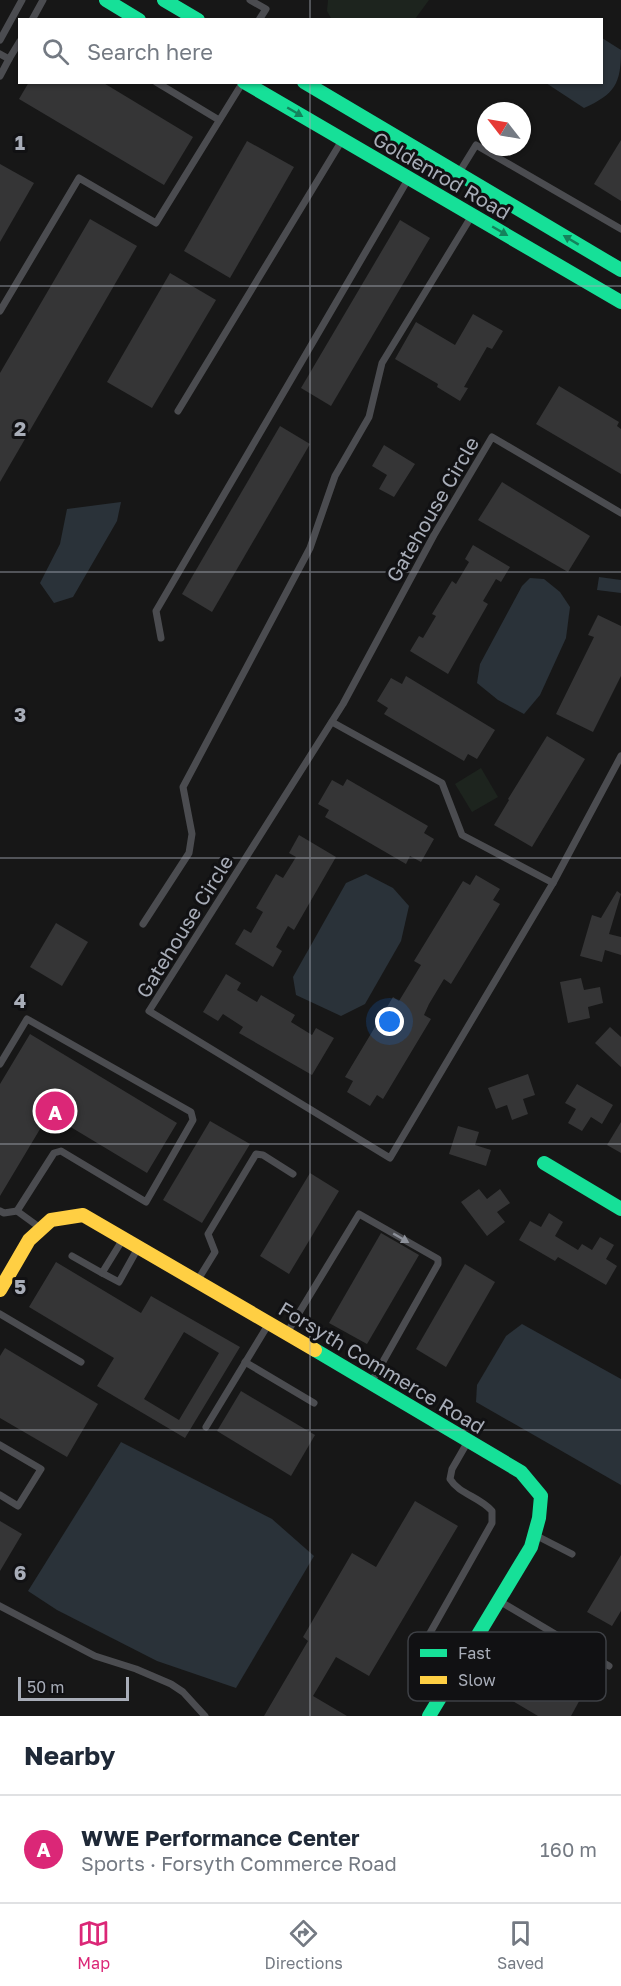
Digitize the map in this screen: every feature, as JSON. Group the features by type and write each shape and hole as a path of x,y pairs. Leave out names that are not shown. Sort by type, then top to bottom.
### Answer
{"street":[{"path":"106,0 136,18"},
{"path":"164,0 195,18"},
{"name":"Goldenrod Road","path":"247,84 621,302"},
{"name":"Goldenrod Road","path":"307,84 621,270"},
{"path":"544,1163 621,1209"},
{"name":"Forsyth Commerce Road","path":"0,1290 29,1240 41,1229 51,1220 83,1215 198,1280 521,1472 541,1496 539,1518 531,1547 480,1632"},
{"name":"Forsyth Commerce Road","path":"429,1716 438,1701"}],"lane":[{"path":"0,40 22,0"},
{"path":"33,18 44,0"},
{"path":"250,0 266,9 260,18"},
{"path":"0,76 18,44"},
{"path":"0,54 9,59"},
{"path":"159,84 219,120"},
{"path":"0,311 79,178 156,223 243,84"},
{"path":"178,411 342,140"},
{"path":"459,173 476,145 621,229"},
{"path":"161,638 156,611 409,178"},
{"path":"143,924 189,853 192,834 183,787 310,548 335,476 369,417 382,363 472,215"},
{"name":"Gatehouse Circle","path":"621,513 492,437 434,535 332,722 149,1011 390,1158 553,883 621,756"},
{"path":"332,722 442,783 462,835 553,883"},
{"path":"0,1064 27,1019 191,1112 193,1120 146,1202 61,1151 54,1153 18,1211"},
{"path":"198,1280 215,1252 208,1234 256,1154 263,1155 293,1174"},
{"path":"0,1211 4,1213 18,1211 41,1229"},
{"path":"287,1333 359,1214 438,1259 438,1264 371,1383"},
{"path":"102,1273 124,1237"},
{"path":"72,1256 119,1282 140,1246"},
{"path":"0,1314 81,1362"},
{"path":"206,1427 269,1323"},
{"path":"246,1362 314,1403"},
{"path":"431,1632 492,1523 492,1511 486,1504 454,1486 450,1479 452,1469 468,1441"},
{"path":"0,1445 41,1468 18,1506 0,1495"},
{"path":"534,1534 572,1554"},
{"path":"499,1600 552,1632"},
{"path":"0,1606 95,1656 136,1669 171,1684 183,1692 205,1716"}],"shaded area":[{"path":"328,0 429,0 416,18 331,18 327,11"},
{"path":"603,39 621,50 620,71 609,92 603,98 584,108 548,84 603,84"},
{"path":"121,502 117,521 73,597 54,603 40,583 60,544 67,509"},
{"path":"599,577 621,580 621,593 597,590"},
{"path":"530,578 544,579 560,592 570,607 566,638 540,695 524,714 498,700 477,683 480,664 522,586"},
{"path":"481,768 498,797 472,812 455,784"},
{"path":"366,874 393,888 409,906 401,941 365,1004 341,1016 296,995 293,977 346,883"},
{"path":"522,1324 621,1379 621,1485 476,1402 477,1385 506,1336"},
{"path":"121,1442 272,1519 314,1556 236,1688 157,1661 57,1610 28,1591"}],"building":[{"path":"28,84 105,84 193,137 164,185 19,99"},
{"path":"621,140 621,201 594,184"},
{"path":"247,141 294,167 230,278 184,251"},
{"path":"0,164 34,183 0,242"},
{"path":"90,219 137,246 0,482 0,373"},
{"path":"400,220 430,238 331,406 301,388"},
{"path":"170,273 216,300 152,408 107,382"},
{"path":"473,314 503,331 492,349 487,347 464,387 468,388 460,401 437,387 438,384 395,359 416,322 455,345"},
{"path":"559,386 619,422 617,426 621,429 621,474 536,424"},
{"path":"280,426 310,444 212,612 182,594"},
{"path":"384,445 415,464 394,497 379,489 387,475 372,466"},
{"path":"502,482 590,536 568,572 478,520"},
{"path":"473,545 510,567 501,582 496,579 483,601 488,604 448,674 410,651 419,636 423,638 436,616 432,614 452,581 456,584 469,562 465,559"},
{"path":"598,615 621,626 621,676 593,732 556,714 594,637 588,635"},
{"path":"406,676 495,730 477,759 468,754 464,761 384,714 388,708 377,701 391,678 402,684"},
{"path":"547,736 585,759 532,847 494,825"},
{"path":"347,779 428,826 424,833 434,839 421,862 410,856 406,864 325,817 329,810 318,804 332,780 343,786"},
{"path":"299,835 336,857 294,930 288,926 276,947 282,951 273,967 235,944 244,929 251,933 263,912 256,908 276,874 283,878 296,857 289,853"},
{"path":"476,875 500,889 493,900 500,904 451,984 444,979 429,1004 424,1015 431,1019 383,1099 377,1095 370,1106 347,1092 353,1081 345,1077 393,997 399,1001 421,965 414,961 463,881 470,885"},
{"path":"617,891 621,894 609,934 621,937 621,955 605,950 602,962 580,956 592,915 601,918"},
{"path":"56,923 88,942 62,986 30,967"},
{"path":"226,974 241,983 237,990 257,1002 261,995 295,1015 291,1022 312,1035 316,1028 334,1038 312,1075 239,1033 243,1027 223,1014 218,1021 203,1012"},
{"path":"581,978 584,990 600,987 603,1003 588,1007 590,1018 568,1023 560,982"},
{"path":"610,1027 621,1037 621,1067 595,1043"},
{"path":"30,1034 177,1123 147,1173 49,1114 0,1196 0,1084"},
{"path":"528,1074 535,1095 523,1099 528,1114 512,1120 507,1105 496,1109 488,1088"},
{"path":"577,1084 613,1105 602,1124 591,1117 582,1131 568,1123 576,1109 565,1103"},
{"path":"210,1121 250,1144 202,1223 163,1200"},
{"path":"621,1122 621,1153 607,1145"},
{"path":"458,1126 479,1132 475,1145 491,1150 486,1166 449,1154"},
{"path":"310,1173 339,1191 289,1274 260,1256"},
{"path":"479,1189 487,1199 500,1189 510,1203 497,1212 505,1222 487,1236 461,1202"},
{"path":"549,1213 563,1222 555,1236 578,1250 582,1244 592,1250 600,1237 614,1245 606,1259 617,1266 606,1285 558,1257 555,1261 519,1240 530,1221 541,1227"},
{"path":"381,1233 419,1255 367,1344 329,1323"},
{"path":"56,1262 141,1313 151,1296 240,1347 185,1438 97,1386 114,1358 29,1307","holes":["184,1332 219,1353 179,1420 144,1399"]},
{"path":"465,1264 495,1282 446,1367 416,1349"},
{"path":"5,1348 98,1404 67,1457 0,1418 0,1356"},
{"path":"241,1391 315,1435 291,1476 217,1431"},
{"path":"415,1501 458,1526 369,1676 336,1657 313,1696 347,1716 264,1716 308,1641 303,1637 352,1553 376,1567"},
{"path":"0,1521 22,1534 0,1571"},
{"path":"621,1555 621,1611 612,1626 587,1612"},
{"path":"512,1701 579,1701 571,1716 538,1716"}],"traffic: fast":[{"path":"106,0 136,18"},
{"path":"164,0 195,18"},
{"path":"247,84 621,302"},
{"path":"307,84 621,270"},
{"path":"544,1163 621,1209"},
{"path":"315,1350 521,1472 541,1496 539,1518 531,1547 480,1632"},
{"path":"429,1716 438,1701"}],"traffic: slow":[{"path":"0,1290 29,1240 51,1220 83,1215 315,1350"}],"place":[{"name":"WWE Performance Center","path":"55,1111"}]}
